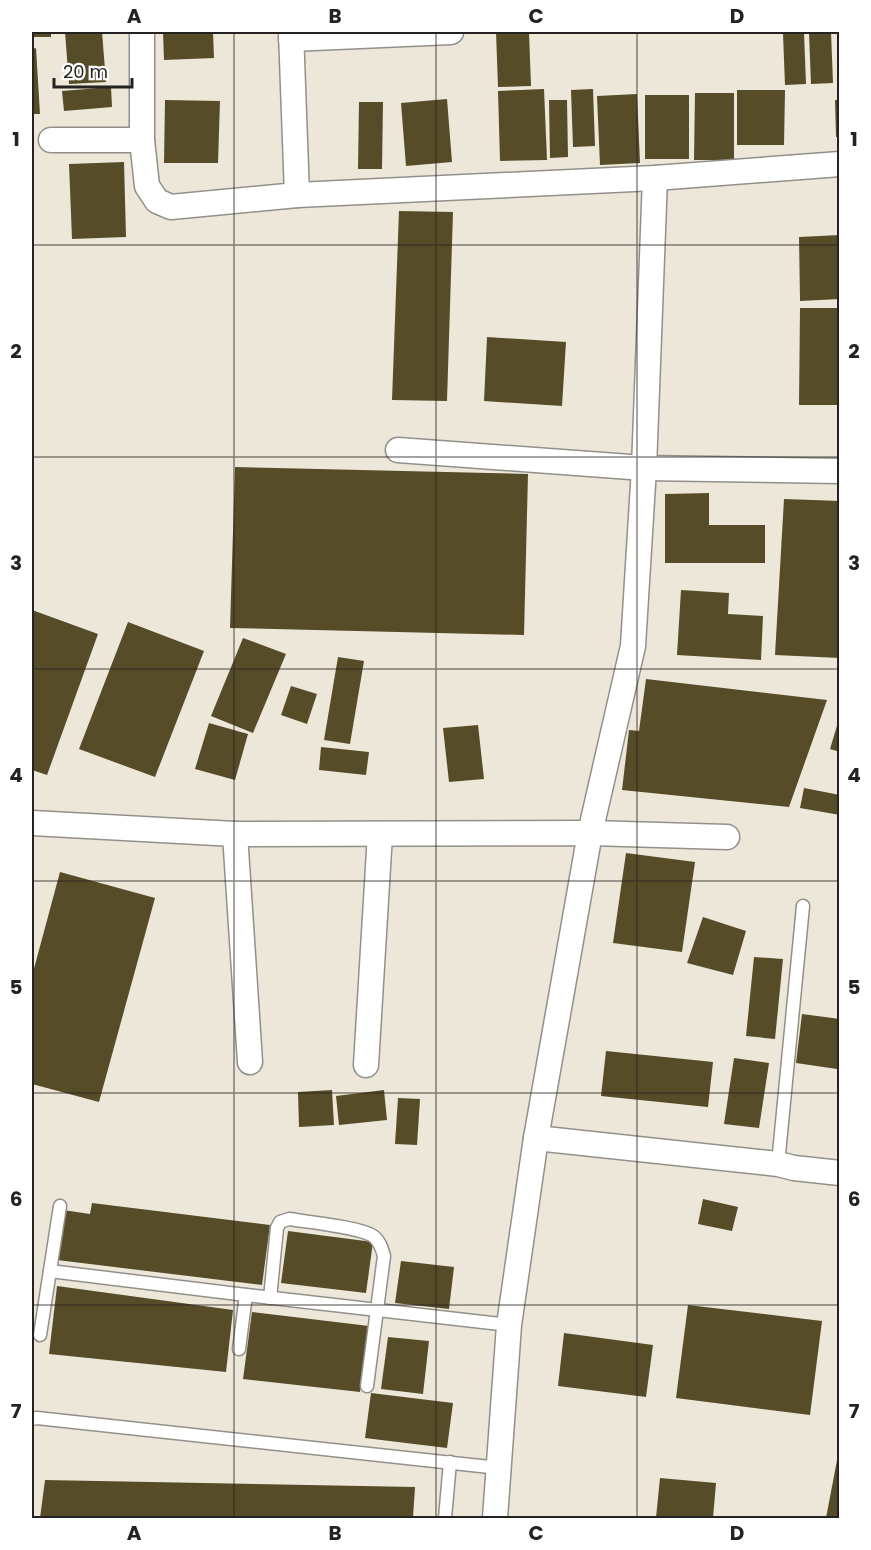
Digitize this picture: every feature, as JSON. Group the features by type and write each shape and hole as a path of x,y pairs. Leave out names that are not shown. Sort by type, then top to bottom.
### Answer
{"street":[{"path":"142,32 142,140 147,186 157,201 171,207 297,195 655,178 840,164"},
{"path":"297,195 291,35 452,32"},
{"path":"51,140 142,140"},
{"path":"495,1518 509,1325 536,1138 590,834 633,646 644,468 655,178"},
{"path":"398,450 644,468 840,471"},
{"path":"32,823 235,834 590,834 728,837"},
{"path":"235,834 250,1062"},
{"path":"366,1065 380,834"},
{"path":"536,1138 778,1164 840,1173"}],"lane":[{"path":"778,1164 803,906"},
{"path":"40,1335 60,1206"},
{"path":"270,1298 277,1228 280,1222 289,1220 361,1230 373,1236 381,1245 384,1256 367,1386"},
{"path":"50,1271 509,1325"},
{"path":"239,1349 246,1295"},
{"path":"32,1419 499,1468"},
{"path":"445,1518 450,1462"}],"shaded area":[{"path":"32,32 839,32 839,1518 32,1518"}],"building":[{"path":"32,32 51,32 51,37 32,37"},
{"path":"65,32 102,32 106,82 69,84"},
{"path":"163,32 213,32 214,58 164,60"},
{"path":"496,32 529,32 531,86 498,87"},
{"path":"831,32 833,83 811,84 809,33"},
{"path":"804,33 806,84 785,85 783,34"},
{"path":"36,48 40,114 32,114 32,49"},
{"path":"111,87 112,107 64,111 62,91"},
{"path":"544,89 547,160 500,161 498,91"},
{"path":"593,89 595,146 573,147 571,90"},
{"path":"737,90 785,90 784,145 737,145"},
{"path":"695,93 734,93 734,160 694,160"},
{"path":"637,94 640,163 600,165 597,96"},
{"path":"645,95 689,95 689,159 645,159"},
{"path":"447,99 452,162 406,166 401,103"},
{"path":"165,100 220,101 218,163 164,163"},
{"path":"549,100 567,100 568,157 550,158"},
{"path":"835,100 840,100 840,137 836,137"},
{"path":"359,102 383,102 382,169 358,169"},
{"path":"124,162 126,237 72,239 69,164"},
{"path":"399,211 453,212 447,401 392,400"},
{"path":"840,235 840,299 800,301 799,237"},
{"path":"800,308 840,308 840,405 799,405"},
{"path":"487,337 566,342 562,406 484,401"},
{"path":"235,467 528,474 524,635 230,628"},
{"path":"709,493 709,525 765,525 765,563 665,563 665,494"},
{"path":"784,499 840,501 840,658 775,655"},
{"path":"681,590 729,593 728,614 763,616 761,660 677,655"},
{"path":"32,610 98,634 47,775 32,770"},
{"path":"128,622 204,651 155,777 79,749"},
{"path":"243,638 286,654 253,733 211,716"},
{"path":"338,657 364,661 350,744 324,740"},
{"path":"646,679 827,700 789,807 622,790 629,730 639,731"},
{"path":"291,686 317,694 307,724 281,715"},
{"path":"840,720 840,752 830,749"},
{"path":"209,723 248,734 235,780 195,769"},
{"path":"478,725 484,779 449,782 443,728"},
{"path":"321,747 369,752 366,775 319,770"},
{"path":"804,788 840,795 840,815 800,808"},
{"path":"626,853 695,862 682,952 613,943"},
{"path":"60,872 155,898 99,1102 32,1084 32,976"},
{"path":"703,917 746,931 733,975 687,963"},
{"path":"754,957 783,959 775,1039 746,1036"},
{"path":"802,1014 840,1019 837,1069 796,1063"},
{"path":"606,1051 713,1062 708,1107 601,1096"},
{"path":"734,1058 769,1063 759,1128 724,1124"},
{"path":"332,1090 334,1125 299,1127 298,1092"},
{"path":"384,1090 387,1120 339,1125 336,1096"},
{"path":"398,1098 420,1099 417,1145 395,1144"},
{"path":"703,1199 738,1207 732,1231 698,1224"},
{"path":"92,1203 270,1225 262,1285 57,1260 63,1210 90,1214"},
{"path":"288,1231 373,1242 366,1293 281,1283"},
{"path":"401,1261 454,1267 449,1309 395,1303"},
{"path":"57,1286 233,1310 226,1372 49,1354"},
{"path":"688,1305 822,1321 810,1415 676,1398"},
{"path":"252,1312 369,1326 360,1392 243,1379"},
{"path":"564,1333 653,1345 646,1397 558,1386"},
{"path":"388,1337 429,1341 423,1394 381,1389"},
{"path":"371,1393 453,1403 447,1448 365,1438"},
{"path":"838,1455 840,1518 826,1518"},
{"path":"660,1478 716,1483 713,1518 656,1518"},
{"path":"45,1480 415,1487 413,1518 40,1518"}]}
